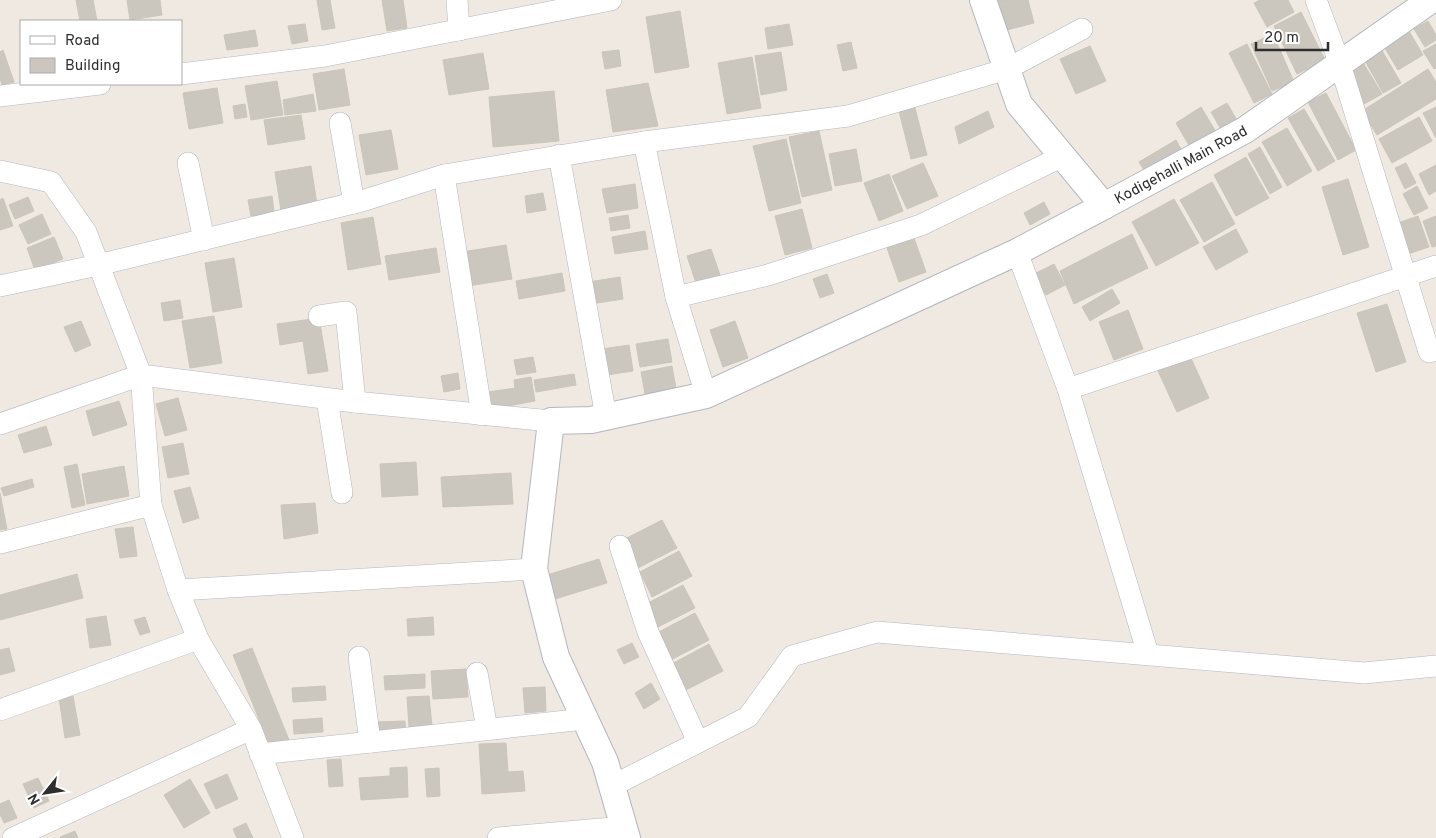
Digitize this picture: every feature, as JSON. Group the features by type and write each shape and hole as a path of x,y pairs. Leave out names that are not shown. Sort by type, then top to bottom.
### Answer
{"street":[{"path":"457,0 459,30"},
{"path":"182,74 325,56 611,0"},
{"name":"Kodigehalli Main Road","path":"983,0 1019,104 1104,206 1246,130 1430,0"},
{"path":"1316,0 1340,64 1429,352 1436,350"},
{"path":"0,286 98,265 354,203 444,174 644,142 848,116 1007,69 1082,29"},
{"path":"0,96 92,85"},
{"path":"340,123 354,203"},
{"path":"644,142 676,297 706,395"},
{"path":"559,155 606,417"},
{"path":"676,297 768,274 921,225 1063,156"},
{"path":"188,162 204,240"},
{"path":"0,170 51,182 86,232 141,375 151,505 178,590 198,640 251,729 292,838"},
{"path":"444,174 482,415"},
{"path":"0,424 141,375 328,399 482,415 551,421 591,420 706,395 1017,252 1104,206"},
{"path":"1017,252 1068,389 1148,654"},
{"path":"1068,389 1436,266"},
{"path":"319,316 346,312 355,402"},
{"path":"328,399 342,493"},
{"path":"498,838 626,833 605,762 556,657 534,570 551,421"},
{"path":"0,543 151,505"},
{"path":"620,546 648,632 698,742"},
{"path":"178,590 534,570"},
{"path":"612,786 748,716 792,656 877,632 1364,673 1436,666"},
{"path":"0,710 198,640"},
{"path":"359,657 370,742"},
{"path":"476,673 487,729"},
{"path":"260,754 584,719"},
{"path":"13,838 251,729"}],"building":[{"path":"76,0 93,0 97,20 80,20"},
{"path":"127,0 160,0 162,15 130,20"},
{"path":"317,0 330,0 335,28 322,30"},
{"path":"382,0 403,0 407,28 387,31"},
{"path":"997,0 1028,0 1034,23 999,32 991,2"},
{"path":"1260,0 1288,0 1294,12 1267,27 1254,3"},
{"path":"680,11 689,67 655,73 646,17"},
{"path":"1301,12 1325,60 1297,74 1274,26"},
{"path":"1428,21 1436,35 1436,40 1425,47 1414,29"},
{"path":"305,24 308,41 292,44 288,26"},
{"path":"789,24 793,45 768,49 765,28"},
{"path":"255,30 258,46 227,50 224,35"},
{"path":"1409,31 1423,55 1398,70 1383,45"},
{"path":"1273,34 1294,82 1272,91 1251,44"},
{"path":"851,42 857,68 843,71 837,45"},
{"path":"1247,44 1272,94 1254,103 1229,53"},
{"path":"1436,44 1436,68 1434,69 1423,51"},
{"path":"1090,46 1106,81 1076,94 1060,59"},
{"path":"1381,49 1401,83 1383,93 1364,59"},
{"path":"3,50 14,82 2,85 0,78 0,52"},
{"path":"619,50 621,66 605,69 602,52"},
{"path":"781,52 787,90 761,95 755,56"},
{"path":"483,53 489,89 449,95 443,60"},
{"path":"752,57 761,108 727,114 718,63"},
{"path":"1362,61 1382,94 1364,104 1345,72"},
{"path":"344,69 350,105 319,110 313,74"},
{"path":"1428,69 1436,82 1436,99 1377,135 1362,111"},
{"path":"277,81 283,115 251,120 245,86"},
{"path":"648,83 658,126 613,132 606,90"},
{"path":"217,88 223,123 189,129 183,93"},
{"path":"554,91 559,141 493,147 489,97"},
{"path":"1326,93 1356,150 1338,160 1308,102"},
{"path":"313,94 316,111 285,115 283,100"},
{"path":"1227,103 1238,122 1222,131 1211,112"},
{"path":"245,104 247,117 235,119 233,106"},
{"path":"914,104 927,155 911,159 898,107"},
{"path":"1201,107 1216,132 1190,147 1176,123"},
{"path":"1436,107 1436,138 1423,113"},
{"path":"1304,109 1335,161 1318,171 1288,118"},
{"path":"988,111 994,127 959,144 955,127"},
{"path":"301,115 305,139 268,145 264,120"},
{"path":"1419,117 1432,141 1392,163 1379,139"},
{"path":"1287,128 1312,171 1287,186 1262,142"},
{"path":"391,130 398,169 366,175 359,135"},
{"path":"819,131 832,190 802,197 789,137"},
{"path":"786,139 801,203 769,211 753,146"},
{"path":"1176,140 1184,155 1148,176 1139,162"},
{"path":"1260,147 1282,187 1270,194 1248,154"},
{"path":"856,149 862,181 835,186 829,154"},
{"path":"1246,157 1269,198 1236,216 1214,175"},
{"path":"923,163 938,196 907,209 892,176"},
{"path":"1406,163 1416,183 1405,189 1395,168"},
{"path":"1436,165 1436,191 1429,195 1419,174"},
{"path":"311,166 318,211 282,217 275,172"},
{"path":"889,174 903,211 879,221 864,183"},
{"path":"1348,179 1369,247 1343,255 1322,187"},
{"path":"1212,182 1235,224 1204,242 1180,200"},
{"path":"635,184 638,208 607,213 602,189"},
{"path":"1417,186 1428,208 1414,215 1403,194"},
{"path":"543,193 546,210 527,213 525,196"},
{"path":"272,196 274,212 251,216 248,200"},
{"path":"28,197 34,211 15,219 9,205"},
{"path":"3,198 13,226 0,230 0,200"},
{"path":"1174,199 1199,243 1156,266 1132,222"},
{"path":"1044,202 1050,214 1030,225 1024,213"},
{"path":"802,209 812,248 785,255 775,216"},
{"path":"42,214 51,234 28,244 19,225"},
{"path":"628,215 630,228 611,231 609,218"},
{"path":"1418,216 1429,247 1402,256 1392,225"},
{"path":"1436,216 1436,246 1432,247 1423,221"},
{"path":"373,217 381,264 348,270 341,223"},
{"path":"1236,229 1248,252 1216,270 1203,247"},
{"path":"645,231 648,249 615,254 612,237"},
{"path":"1132,234 1148,268 1074,304 1060,271"},
{"path":"54,237 63,259 35,270 27,248"},
{"path":"914,238 926,272 899,282 887,248"},
{"path":"506,245 512,279 468,286 462,252"},
{"path":"436,248 440,272 389,280 385,256"},
{"path":"711,249 721,278 697,286 687,256"},
{"path":"234,258 242,307 213,312 205,263"},
{"path":"1054,264 1065,285 1046,295 1034,274"},
{"path":"562,273 565,291 519,299 516,281"},
{"path":"827,274 834,293 820,298 813,279"},
{"path":"620,277 623,299 591,304 588,282"},
{"path":"1112,289 1120,303 1090,321 1082,307"},
{"path":"180,300 183,318 164,321 161,303"},
{"path":"1387,304 1406,362 1376,372 1357,313"},
{"path":"1128,310 1143,349 1114,360 1099,322"},
{"path":"214,316 222,363 190,368 182,321"},
{"path":"319,318 328,371 308,374 303,341 280,345 277,324"},
{"path":"81,321 91,345 75,352 64,327"},
{"path":"735,321 748,358 723,367 710,330"},
{"path":"668,339 672,362 640,367 636,344"},
{"path":"629,345 633,371 607,375 602,349"},
{"path":"1190,356 1209,398 1177,412 1158,371"},
{"path":"533,357 536,372 517,375 514,360"},
{"path":"672,366 677,394 646,399 641,372"},
{"path":"458,373 460,389 444,392 441,376"},
{"path":"574,374 576,385 536,392 534,380"},
{"path":"531,377 535,401 491,409 488,392 515,388 514,380"},
{"path":"178,398 187,430 165,436 156,404"},
{"path":"119,401 127,425 93,436 86,411"},
{"path":"46,426 52,445 24,453 18,435"},
{"path":"183,443 189,474 168,478 162,447"},
{"path":"416,462 418,495 382,497 380,464"},
{"path":"77,464 85,505 72,508 64,467"},
{"path":"124,466 129,496 87,504 82,474"},
{"path":"511,473 513,504 443,507 441,477"},
{"path":"32,479 34,487 4,496 1,488"},
{"path":"190,487 199,518 183,523 174,491"},
{"path":"0,493 7,529 0,530"},
{"path":"315,503 318,533 284,539 281,505"},
{"path":"662,520 677,548 638,568 623,540"},
{"path":"133,527 137,556 120,558 115,529"},
{"path":"679,551 692,576 652,597 640,572"},
{"path":"599,559 607,583 555,599 547,575"},
{"path":"77,574 83,598 0,620 0,595"},
{"path":"683,585 695,608 654,629 642,606"},
{"path":"695,613 709,640 667,662 653,635"},
{"path":"106,616 111,645 90,648 86,619"},
{"path":"145,617 150,632 140,635 134,620"},
{"path":"433,617 434,635 408,636 407,619"},
{"path":"632,643 639,657 624,664 617,650"},
{"path":"709,644 723,671 682,692 668,666"},
{"path":"9,648 15,671 0,675 0,650"},
{"path":"252,648 289,740 269,744 233,655"},
{"path":"466,669 468,697 433,699 431,671"},
{"path":"425,674 425,688 385,690 384,676"},
{"path":"651,683 660,699 644,709 635,693"},
{"path":"325,686 326,700 293,702 292,688"},
{"path":"545,687 546,711 525,713 523,688"},
{"path":"73,696 80,735 65,738 59,698"},
{"path":"429,696 432,726 409,727 407,697"},
{"path":"322,718 323,732 294,734 293,720"},
{"path":"405,721 406,737 378,738 377,722"},
{"path":"506,743 508,772 523,771 525,791 482,794 479,744"},
{"path":"341,759 343,786 329,787 327,760"},
{"path":"407,767 408,797 361,800 359,778 390,776 390,768"},
{"path":"439,768 440,796 427,797 425,769"},
{"path":"227,774 238,799 216,809 204,784"},
{"path":"38,778 49,801 34,808 23,784"},
{"path":"190,779 210,813 184,828 164,795"},
{"path":"9,800 17,818 4,823 0,814 0,804"},
{"path":"246,823 253,838 237,838 233,829"},
{"path":"75,831 78,838 60,837"}]}
